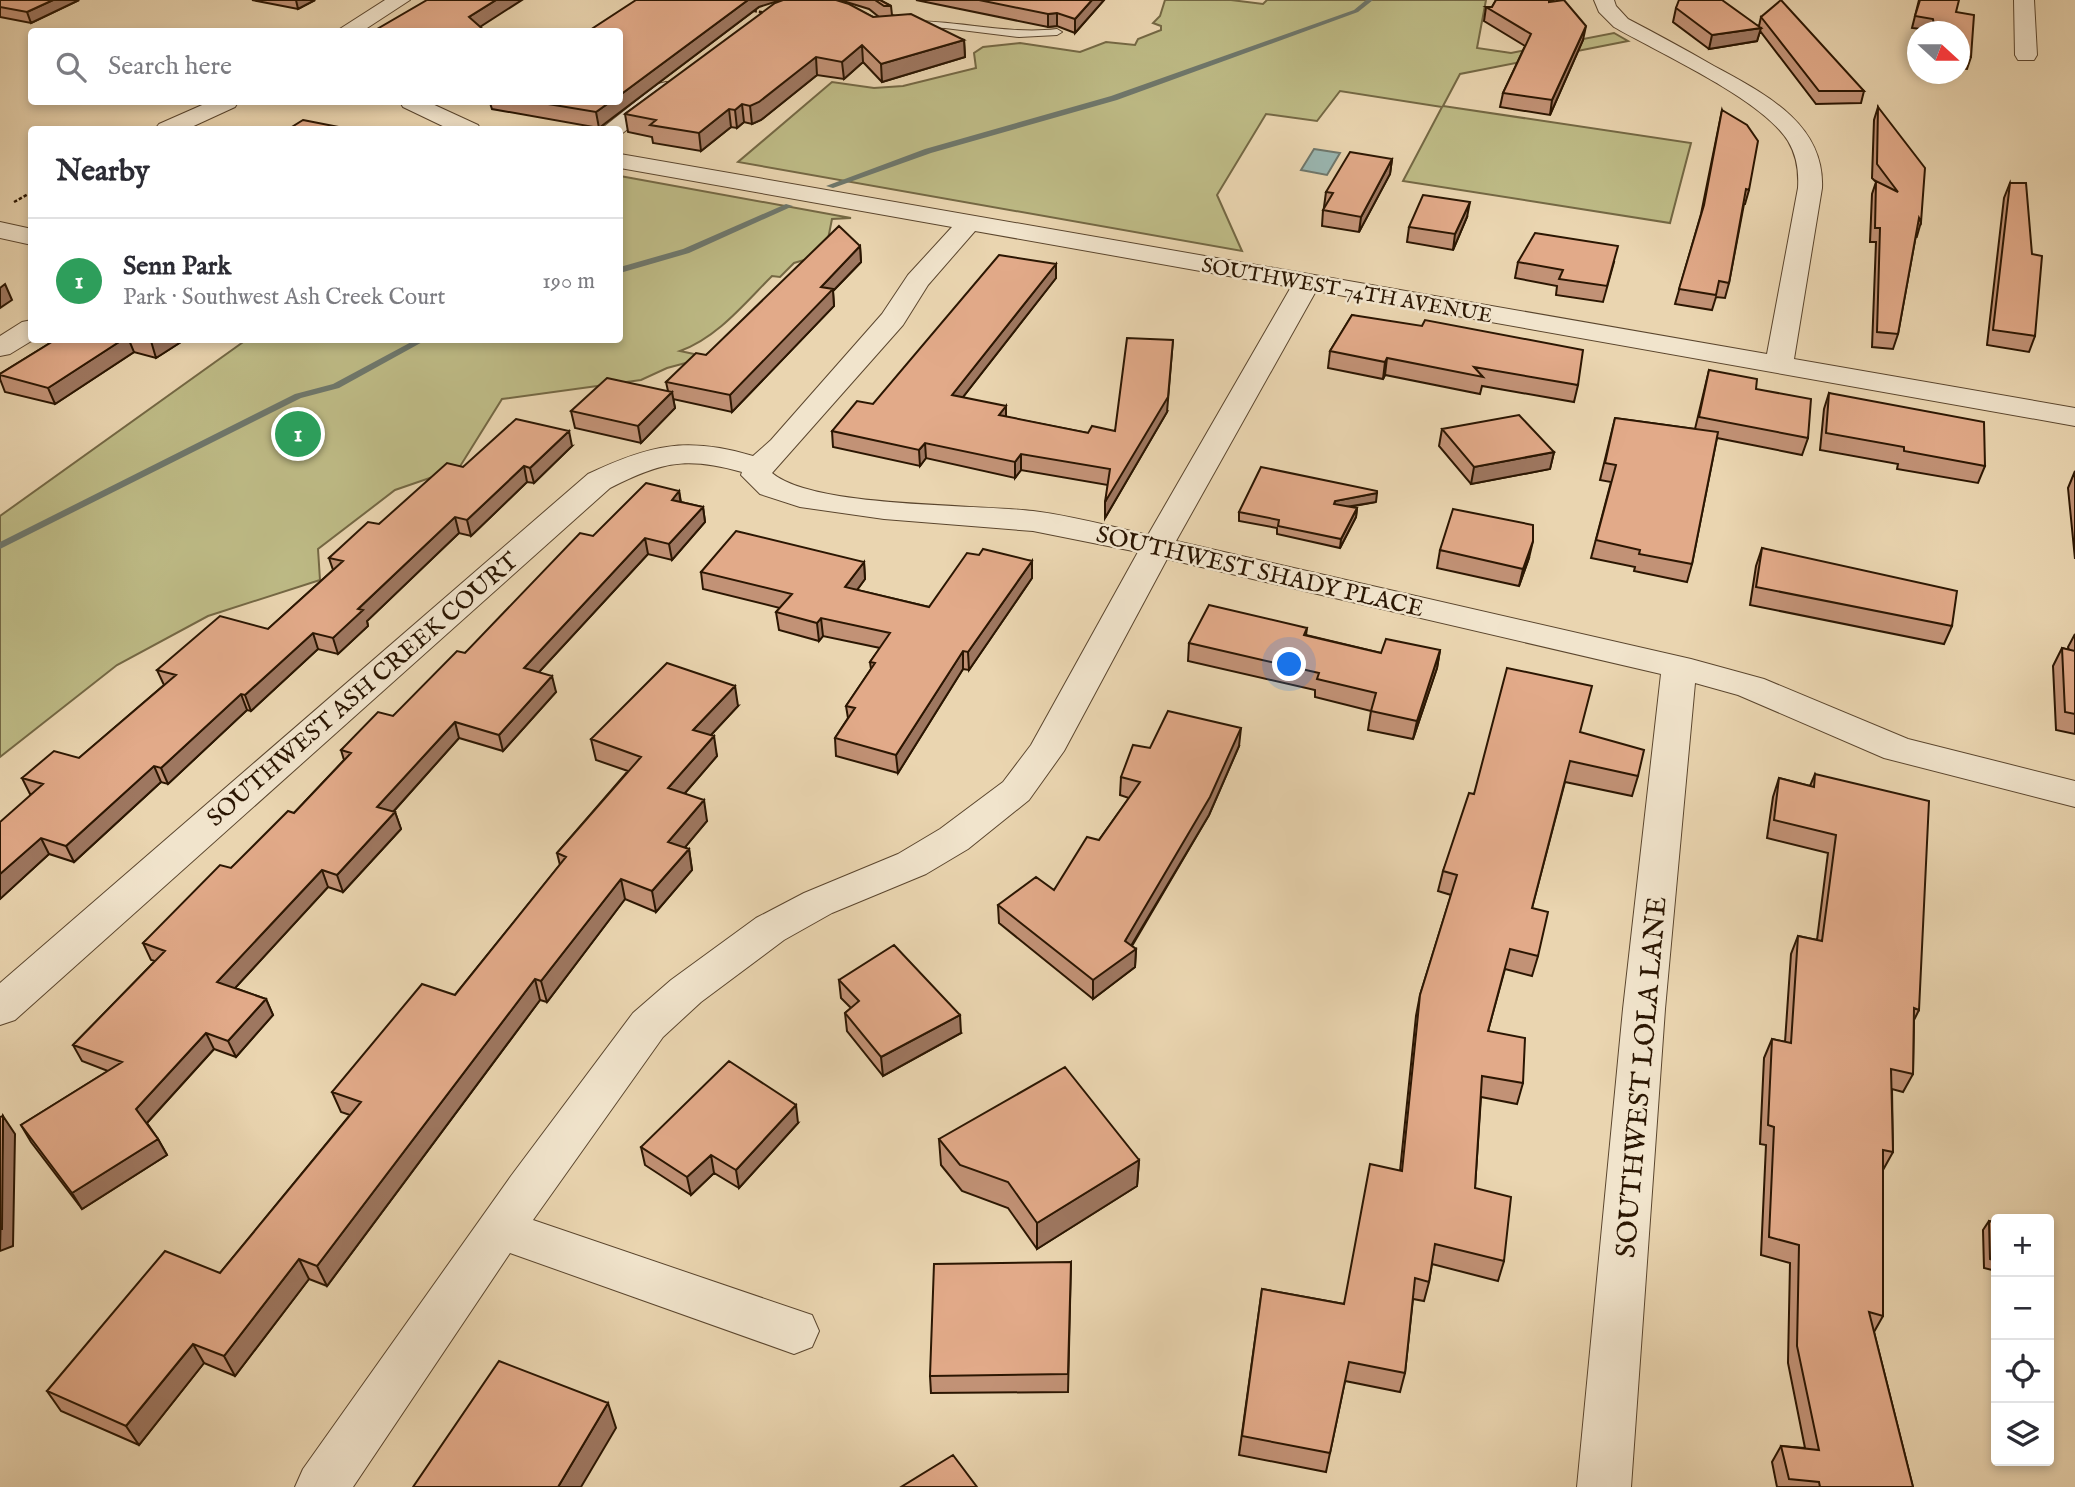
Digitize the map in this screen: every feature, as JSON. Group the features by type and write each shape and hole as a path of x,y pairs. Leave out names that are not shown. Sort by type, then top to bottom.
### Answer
{"street":[{"path":"352,28 400,0"},
{"path":"1604,0 1606,8 1621,23 1773,110 1786,122 1810,159 1813,172 1811,188 1779,366"},
{"path":"2024,0 2026,55"},
{"path":"616,126 684,75"},
{"path":"174,126 220,105"},
{"path":"417,105 462,126"},
{"name":"SOUTHWEST 74TH AVENUE","path":"623,162 2075,417"},
{"path":"759,467 782,446 885,329 917,281 968,224"},
{"path":"0,230 28,236"},
{"path":"322,1487 500,1229 648,1025 686,991 770,929 818,903 912,864 954,839 1016,791 1046,751 1157,547 1307,283"},
{"path":"0,348 28,330"},
{"name":"SOUTHWEST ASH CREEK COURT","path":"0,1008 599,481 630,466 689,452 711,454 759,467"},
{"name":"SOUTHWEST SHADY PLACE","path":"759,467 756,475 759,481 772,488 841,506 1034,521 1679,667 1751,687 1897,749 2075,794"},
{"name":"SOUTHWEST LOLA LANE","path":"1604,1487 1644,1009 1679,667"},
{"path":"500,1229 794,1331"}],"lane":[{"path":"899,25 941,23 1021,36 1056,32"}],"path":[{"path":"743,10 768,13"}],"shaded area":[{"path":"1165,0 1231,0 1263,4 1267,0 1486,0 1477,48 1511,53 1614,33 1628,41 1460,74 1443,106 1691,143 1670,223 1403,181 1442,107 1340,91 1317,121 1266,114 1217,195 1242,251 738,162 832,82 874,88 903,86 976,68 974,53 983,47 1020,43 1080,52 1106,42 1135,45 1138,39 1161,30 1161,26 1153,23 1160,16"},
{"path":"623,177 851,218 832,219 825,254 794,263 780,277 772,276 718,329 680,351 708,357 667,368 641,380 502,399 459,468 395,490 318,549 320,580 208,616 117,665 0,757 0,516 242,343 623,343"}],"water":[{"path":"1314,149 1340,153 1327,175 1301,170"}],"building":[{"path":"0,0 53,0 27,12 0,7"},
{"path":"427,0 496,0 469,17 481,28 379,28"},
{"path":"636,0 748,0 623,93 623,28 593,28"},
{"path":"783,0 836,0 873,17 911,14 964,40 881,64 862,45 842,62 816,57 759,102 750,106 742,104 735,110 729,109 699,133 650,125 656,120 625,114 775,3"},
{"path":"875,0 880,0 891,6 884,6"},
{"path":"979,0 1092,0 1075,19 1057,13 1048,14"},
{"path":"1496,0 1564,0 1586,26 1552,100 1503,93 1531,34 1486,7 1492,7"},
{"path":"1679,0 1722,0 1761,28 1712,35 1676,8"},
{"path":"1781,0 1864,91 1819,91 1761,17"},
{"path":"1920,0 1959,0 1956,12 1974,15 1971,57 1970,21 1933,21 1915,16"},
{"path":"554,105 606,105 596,112"},
{"path":"1878,107 1925,168 1921,222 1919,218 1898,334 1877,332 1880,228 1875,228 1876,181 1898,192 1877,164"},
{"path":"1722,110 1747,125 1758,141 1749,190 1746,189 1729,283 1719,281 1716,295 1679,289 1704,205"},
{"path":"303,120 334,126 293,126"},
{"path":"1350,152 1392,159 1361,217 1323,210 1333,193 1326,192"},
{"path":"2010,183 2026,183 2032,254 2042,256 2035,336 1993,330"},
{"path":"1423,195 1470,202 1455,234 1409,227"},
{"path":"839,226 860,246 821,287 833,289 730,395 666,382 696,353 706,355"},
{"path":"1535,233 1618,246 1607,286 1559,279 1563,270 1518,262"},
{"path":"999,255 1056,264 952,395 1006,406 999,415 1088,433 1092,426 1115,431 1127,338 1173,340 1168,397 1105,502 1110,469 1021,454 1015,462 925,443 919,450 832,431 857,401 873,404"},
{"path":"1352,315 1422,326 1425,320 1583,350 1578,385 1474,367 1483,377 1387,358 1385,362 1330,351"},
{"path":"50,343 117,343 48,388 0,374"},
{"path":"1709,370 1757,379 1756,389 1811,399 1808,438 1699,417"},
{"path":"607,378 672,392 638,426 571,411"},
{"path":"1829,393 1984,422 1985,466 1904,451 1904,447 1826,433"},
{"path":"1519,415 1554,452 1474,467 1442,429"},
{"path":"1615,418 1718,432 1692,564 1639,554 1640,550 1596,540 1616,465 1605,463"},
{"path":"516,419 569,431 530,468 524,466 467,520 455,517 358,609 363,610 333,638 313,633 245,695 241,694 161,768 154,766 66,846 41,838 0,874 0,822 43,784 22,778 54,751 79,758 176,675 157,670 220,616 268,629 343,561 329,558 368,522 379,524 447,463 463,467"},
{"path":"1261,467 1377,493 1335,501 1334,504 1357,508 1341,539 1278,526 1279,520 1239,512"},
{"path":"646,483 679,491 672,500 703,507 669,544 645,538 524,668 552,676 499,735 455,722 377,807 395,812 337,875 322,870 217,982 266,999 228,1041 206,1033 136,1109 158,1139 72,1193 21,1125 122,1062 73,1045 165,951 143,943 220,865 231,868 288,811 294,813 351,753 341,750 378,712 393,716 457,651 465,653 580,533 593,536"},
{"path":"1453,509 1533,525 1533,541 1523,569 1440,550"},
{"path":"736,531 864,562 845,587 929,607 967,553 979,555 983,549 1032,561 968,652 963,651 896,755 835,738 855,708 846,706 875,663 870,662 890,633 821,618 817,623 776,612 792,594 701,572"},
{"path":"1762,548 1957,591 1952,626 1756,587"},
{"path":"1209,605 1307,628 1304,635 1381,653 1386,639 1440,650 1417,721 1371,711 1376,693 1317,679 1319,673 1189,643"},
{"path":"2062,648 2075,651 2075,714 2065,712"},
{"path":"667,663 735,686 693,730 714,736 668,788 704,800 668,842 689,849 652,891 621,879 541,981 535,979 317,1266 299,1259 224,1356 193,1344 126,1426 47,1391 165,1251 220,1273 361,1102 332,1092 422,984 455,995 566,857 557,853 641,757 591,739"},
{"path":"1507,668 1592,686 1580,732 1644,750 1638,776 1570,761 1532,908 1548,912 1538,956 1510,949 1488,1031 1525,1038 1523,1083 1482,1076 1475,1188 1511,1197 1504,1261 1435,1244 1429,1282 1415,1278 1405,1373 1349,1362 1330,1453 1242,1436 1262,1289 1344,1304 1370,1164 1402,1171 1420,995 1457,875 1443,871 1469,793 1474,794"},
{"path":"1168,711 1241,728 1210,797 1125,941 1136,949 1093,980 998,905 1036,877 1054,890 1087,837 1099,840 1140,782 1121,777 1133,745 1150,748"},
{"path":"1815,774 1929,801 1919,1010 1914,1008 1913,1074 1891,1069 1893,1152 1883,1150 1883,1316 1869,1312 1913,1487 1820,1487 1819,1482 1789,1479 1781,1446 1819,1450 1797,1346 1799,1245 1769,1237 1774,1127 1768,1125 1772,1039 1791,1043 1798,936 1822,941 1836,835 1774,820 1779,778 1814,787"},
{"path":"894,945 960,1015 881,1057 845,1013 859,1001 839,980"},
{"path":"729,1061 796,1105 736,1170 711,1155 687,1177 641,1147"},
{"path":"1065,1067 1139,1160 1037,1223 1008,1182 960,1165 939,1139"},
{"path":"3,1116 2,1229 0,1229 0,1117"},
{"path":"1989,1221 1991,1222 1990,1259"},
{"path":"1071,1262 1068,1374 930,1376 934,1264"},
{"path":"499,1361 608,1403 558,1487 413,1487"},
{"path":"953,1455 977,1487 901,1487"}],"waterway":[{"path":"830,186 928,151 1114,98 1356,11 1370,0"},
{"path":"623,269 686,251 789,206"},
{"path":"0,546 298,396 336,386 415,343"}],"place":[{"name":"Senn Park","path":"298,434"}]}
